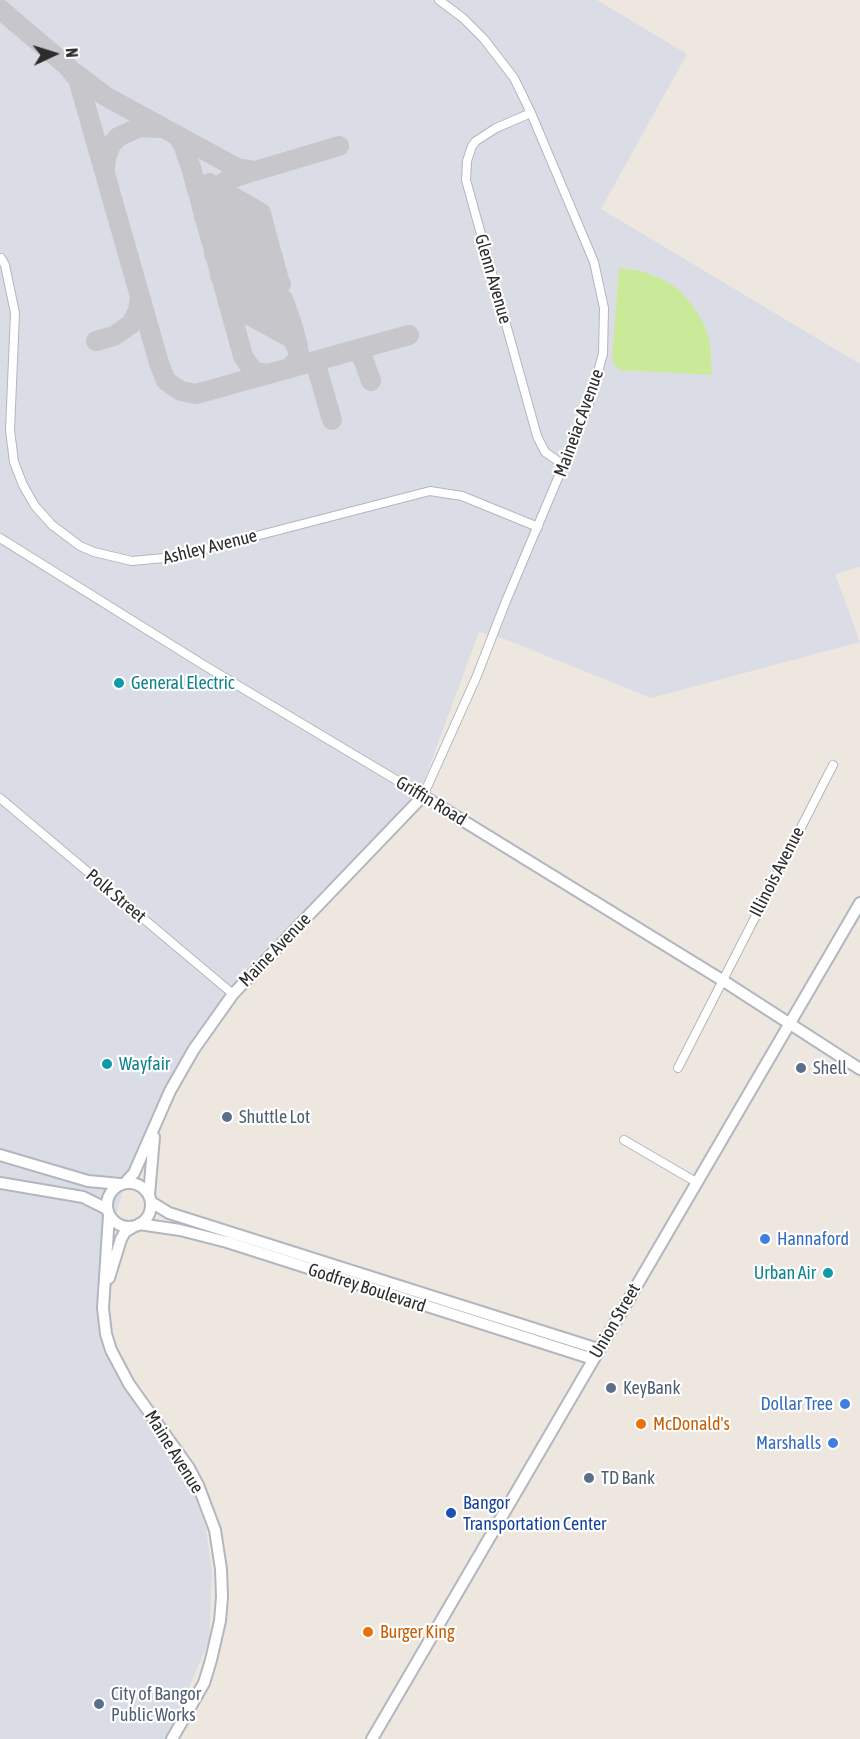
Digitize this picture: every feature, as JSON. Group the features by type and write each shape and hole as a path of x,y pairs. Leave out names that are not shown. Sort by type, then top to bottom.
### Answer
{"street":[{"name":"Maineiac Avenue","path":"423,796 476,678 588,407 603,354 604,308 594,262 514,78 499,57 465,20 439,0"},
{"name":"Glenn Avenue","path":"531,114 496,128 476,141 467,161 466,180 537,436 545,452 565,466"},
{"name":"Ashley Avenue","path":"1,258 5,265 15,313 10,430 14,462 35,506 52,525 80,546 94,552 132,561 175,557 415,493 430,491 462,496 538,527"},
{"name":"Griffin Road","path":"0,538 202,664 423,796 722,980 860,1069"},
{"name":"Illinois Avenue","path":"678,1068 832,765"},
{"name":"Maine Avenue","path":"122,1184 134,1173 170,1092 194,1049 233,994 423,796"},
{"name":"Polk Street","path":"0,798 233,994"},
{"name":"Union Street","path":"372,1739 860,903"},
{"name":"Maine Avenue","path":"150,1199 155,1125"},
{"path":"624,1140 696,1182"},
{"path":"0,1155 88,1181 138,1185 150,1199 148,1215 136,1225 119,1225 108,1212 83,1197 0,1183"},
{"path":"108,1212 108,1197 122,1184"},
{"name":"Godfrey Boulevard","path":"150,1199 169,1213 596,1354"},
{"name":"Maine Avenue","path":"108,1212 103,1308 106,1334 111,1350 129,1384 189,1468 215,1530 218,1549 222,1597 217,1638 204,1683 172,1739"},
{"name":"Maine Avenue","path":"103,1308 116,1252 125,1232 136,1225"},
{"name":"Godfrey Boulevard","path":"136,1225 180,1230 227,1242 532,1341 596,1354"}],"shaded area":[{"path":"0,0 597,0 687,54 601,209 860,364 860,567 835,574 860,642 651,698 505,639 479,632 424,781 402,809 240,975 126,1180 100,1270 97,1318 101,1340 132,1397 190,1484 206,1529 212,1572 209,1640 167,1739 0,1739"}],"green space":[{"path":"619,268 642,271 664,280 678,289 692,305 704,324 710,343 712,375 619,370 612,361"}],"taxiway":[{"path":"0,9 67,66 78,79 166,381 181,391 196,394 409,335"},
{"path":"75,73 105,96 237,168 255,171 339,146"},
{"path":"105,169 111,145 118,137 140,127 159,128"},
{"path":"177,136 183,144 192,171 243,356 253,371 267,374"},
{"path":"254,171 227,180 217,188 204,217 269,253 273,258 279,280"},
{"path":"209,183 261,213 273,258"},
{"path":"200,194 209,202 266,235"},
{"path":"209,233 218,244 276,277 281,284"},
{"path":"214,255 218,260 283,299 292,324"},
{"path":"220,276 228,285 288,319 292,324 298,346"},
{"path":"96,341 114,336 131,324 138,311 140,296"},
{"path":"227,299 234,307 291,338 299,352 299,357 290,368"},
{"path":"350,351 358,352 362,356 371,381"},
{"path":"312,362 317,368 332,420"}],"place":[{"name":"General Electric","path":"119,683"},
{"name":"Wayfair","path":"107,1064"},
{"name":"Shell","path":"801,1068"},
{"name":"Shuttle Lot","path":"227,1117"},
{"name":"Hannaford","path":"765,1239"},
{"name":"Urban Air","path":"828,1273"},
{"name":"KeyBank","path":"611,1388"},
{"name":"Dollar Tree","path":"845,1404"},
{"name":"McDonald's","path":"641,1424"},
{"name":"Marshalls","path":"833,1443"},
{"name":"TD Bank","path":"589,1478"},
{"name":"Bangor Transportation Center","path":"451,1513"},
{"name":"Burger King","path":"368,1632"},
{"name":"City of Bangor Public Works","path":"99,1704"}]}
